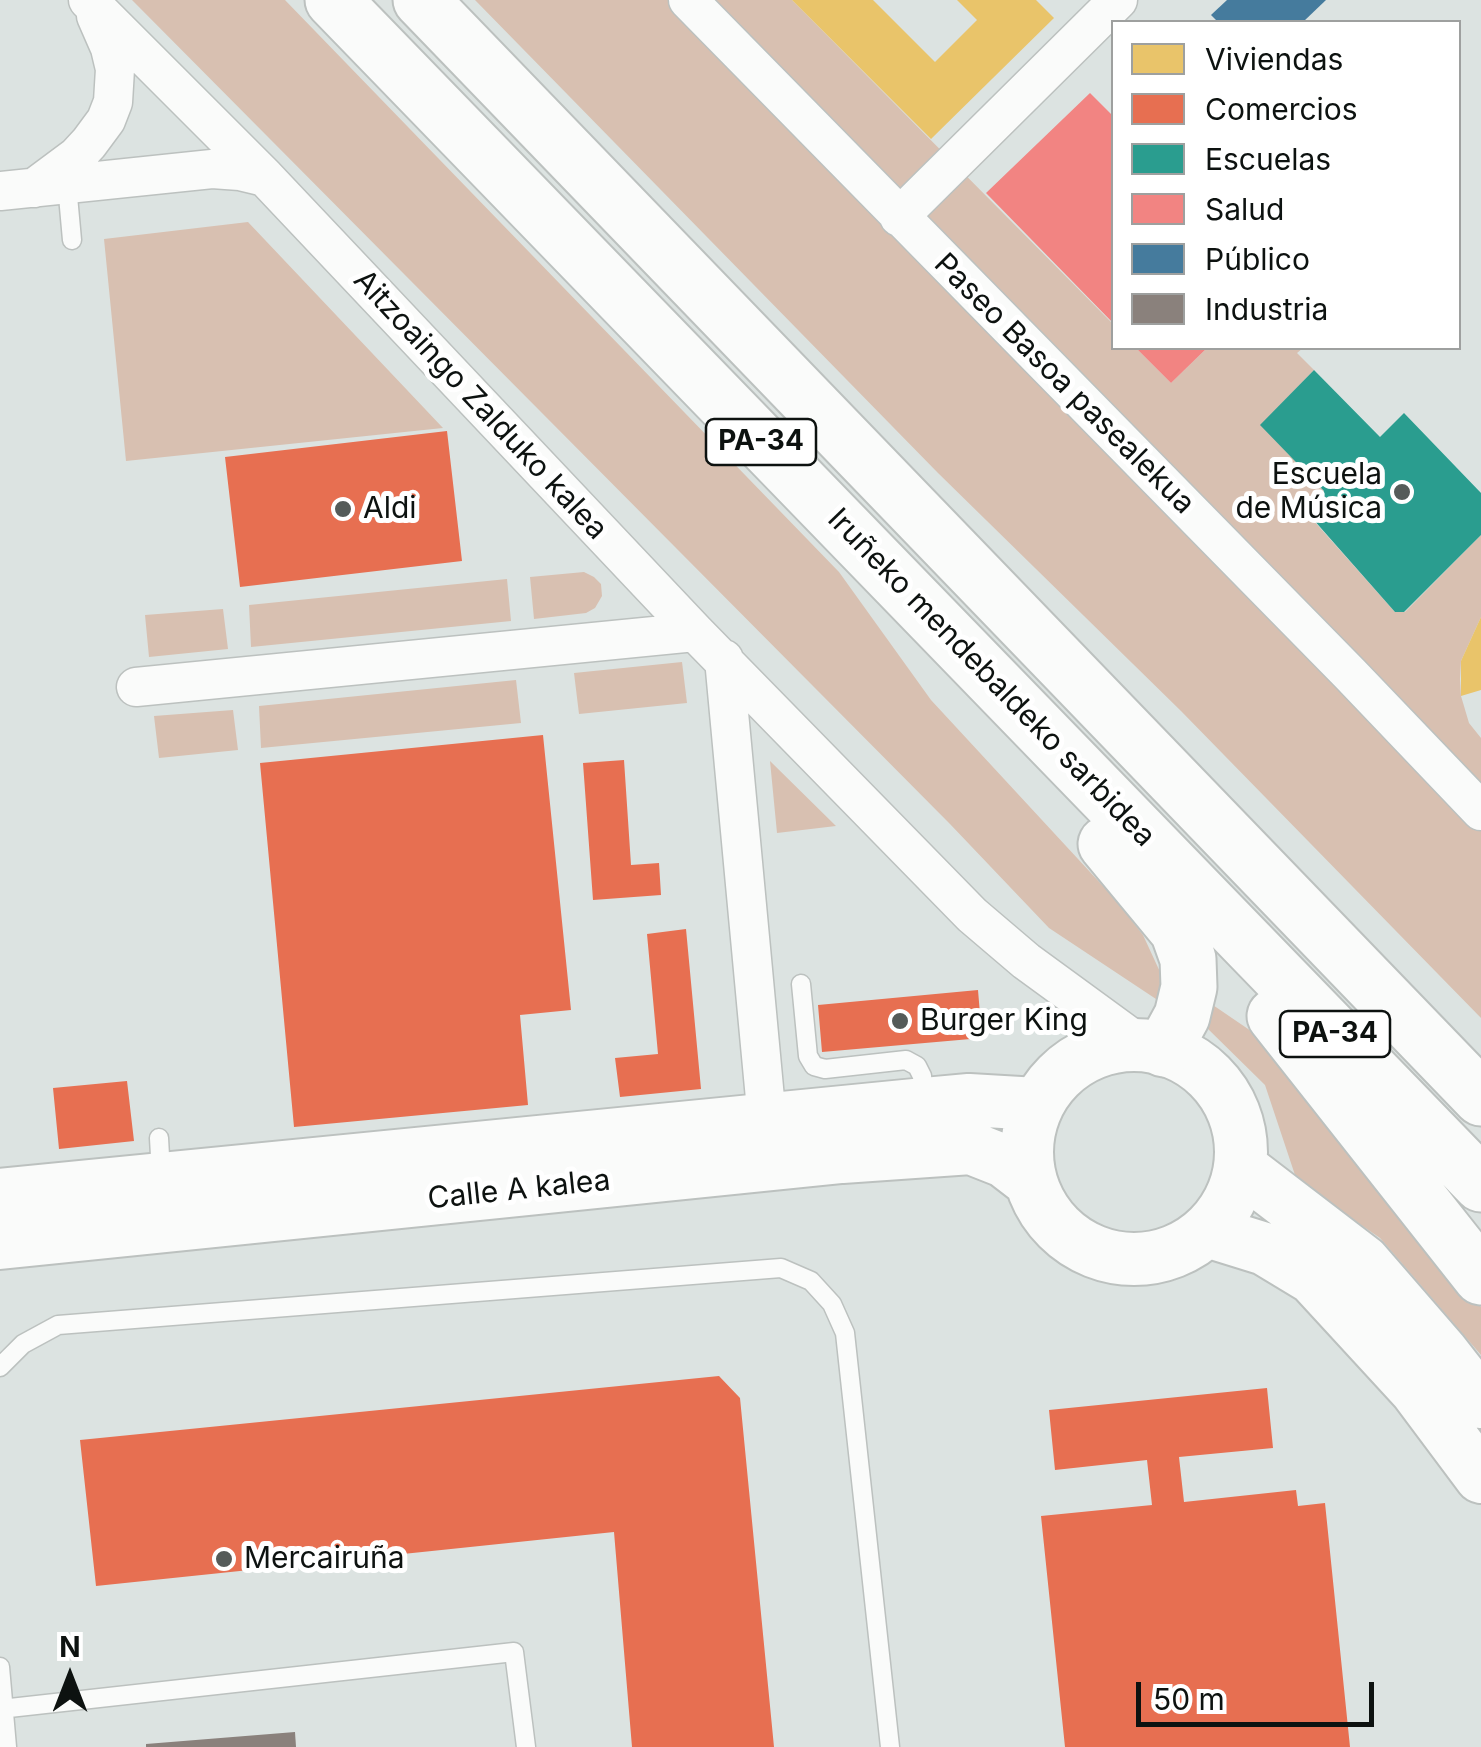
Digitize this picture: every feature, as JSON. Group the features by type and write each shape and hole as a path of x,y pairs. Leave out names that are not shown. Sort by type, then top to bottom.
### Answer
{"highway":[{"name":"Iruñeko mendebaldeko sarbidea","path":"333,0 1481,1184"},
{"name":"Iruñeko mendebaldeko sarbidea","path":"421,0 1481,1098"},
{"path":"679,266 1032,596 1481,1052"},
{"path":"830,512 942,669 1111,850 1178,931 1188,959 1189,987 1182,1016 1153,1047"},
{"path":"1189,883 1258,995 1481,1277"}],"street":[{"name":"Aitzoaingo Zalduko kalea","path":"89,0 266,177 696,632 972,916 1026,961 1153,1047"},
{"name":"Aitzoaingo Zalduko kalea","path":"34,188 89,143 106,120 113,102 116,69 89,0"},
{"name":"Paseo Basoa pasealekua","path":"688,0 1481,811"},
{"path":"899,216 1104,5"},
{"path":"34,188 212,168 266,177"},
{"path":"136,688 696,632"},
{"path":"724,660 767,1120"},
{"path":"1153,1047 1182,1056 1209,1076 1229,1102 1240,1134 1240,1167 1229,1201 1207,1230 1176,1250 1141,1259 1104,1255 1072,1240 1046,1214 1030,1181 1028,1129 1037,1104 1055,1078 1080,1059 1109,1048 1153,1047"},
{"name":"Calle A kalea","path":"0,1195 162,1158 767,1120 969,1100 1037,1104"},
{"name":"Calle A kalea","path":"0,1243 842,1157 971,1148 1004,1162 1030,1181"},
{"path":"1240,1167 1364,1262 1481,1402"},
{"path":"1207,1230 1265,1248 1313,1278 1416,1390 1481,1477"}],"lane":[{"path":"34,188 72,240"},
{"path":"801,984 808,1056 814,1066 825,1069 906,1060 917,1066 922,1076 925,1104"},
{"path":"0,1367 22,1344 58,1324 781,1268 811,1281 832,1304 845,1333 890,1747"},
{"path":"2,1709 514,1652 526,1747"},
{"path":"0,1667 7,1747"}],"shaded area":[{"path":"132,0 285,0 839,572 931,700 1115,899 1143,935 1161,974 1159,1001 1049,928"},
{"path":"475,0 792,0 1111,322 1111,350 1138,350 1171,383 1205,350 1301,350 1297,353 1314,370 1261,425 1324,491 1305,511 1395,612 1405,612 1481,535 1481,617 1461,661 1460,679 1469,723 1481,738 1481,1018 1181,711 938,473"},
{"path":"248,222 443,428 126,461 104,239"},
{"path":"584,572 601,584 602,596 595,608 586,613 534,619 530,577"},
{"path":"507,579 511,621 251,647 249,605"},
{"path":"223,609 228,649 149,657 145,615"},
{"path":"682,662 687,703 579,714 574,673"},
{"path":"516,680 521,723 261,748 259,706"},
{"path":"233,710 238,750 159,758 154,716"},
{"path":"770,761 836,826 777,833"},
{"path":"1207,1001 1251,1031 1481,1307 1481,1355 1380,1238 1297,1181 1265,1085 1206,1027"}],"building: Viviendas":[{"path":"792,0 873,0 935,62 977,20 957,0 1036,0 1054,18 931,139"},
{"path":"1481,617 1481,690 1461,696 1461,661"}],"building: Comercios":[{"name":"Aldi","path":"447,431 462,561 240,587 225,457"},
{"path":"543,735 571,1010 520,1015 528,1105 294,1127 260,763"},
{"path":"624,760 631,865 659,863 661,895 593,900 583,763"},
{"path":"686,929 701,1089 620,1097 615,1058 658,1054 647,934"},
{"name":"Burger King","path":"978,990 982,1038 822,1052 818,1005"},
{"path":"127,1081 134,1141 59,1149 53,1088"},
{"name":"Mercairuña","path":"719,1376 740,1398 774,1747 632,1747 614,1532 96,1586 80,1440"},
{"path":"1267,1388 1273,1448 1179,1457 1184,1502 1296,1490 1298,1506 1325,1503 1350,1747 1065,1747 1041,1516 1152,1505 1147,1460 1055,1470 1049,1410"}],"building: Escuelas":[{"name":"Escuela de Música","path":"1314,370 1380,437 1404,413 1481,493 1481,535 1404,612 1395,612 1305,510 1324,491 1260,425"}],"building: Salud":[{"path":"1090,93 1111,114 1111,321 986,193"},
{"path":"1138,350 1205,350 1171,383"}],"building: Público":[{"path":"1227,0 1326,0 1305,20 1216,20 1211,15"}],"building: Industria":[{"path":"295,1732 296,1747 146,1747 146,1744"}],"place":[{"name":"Escuela de Música","path":"1402,492"},
{"name":"Aldi","path":"343,509"},
{"name":"Burger King","path":"900,1021"},
{"name":"Mercairuña","path":"224,1559"}]}
